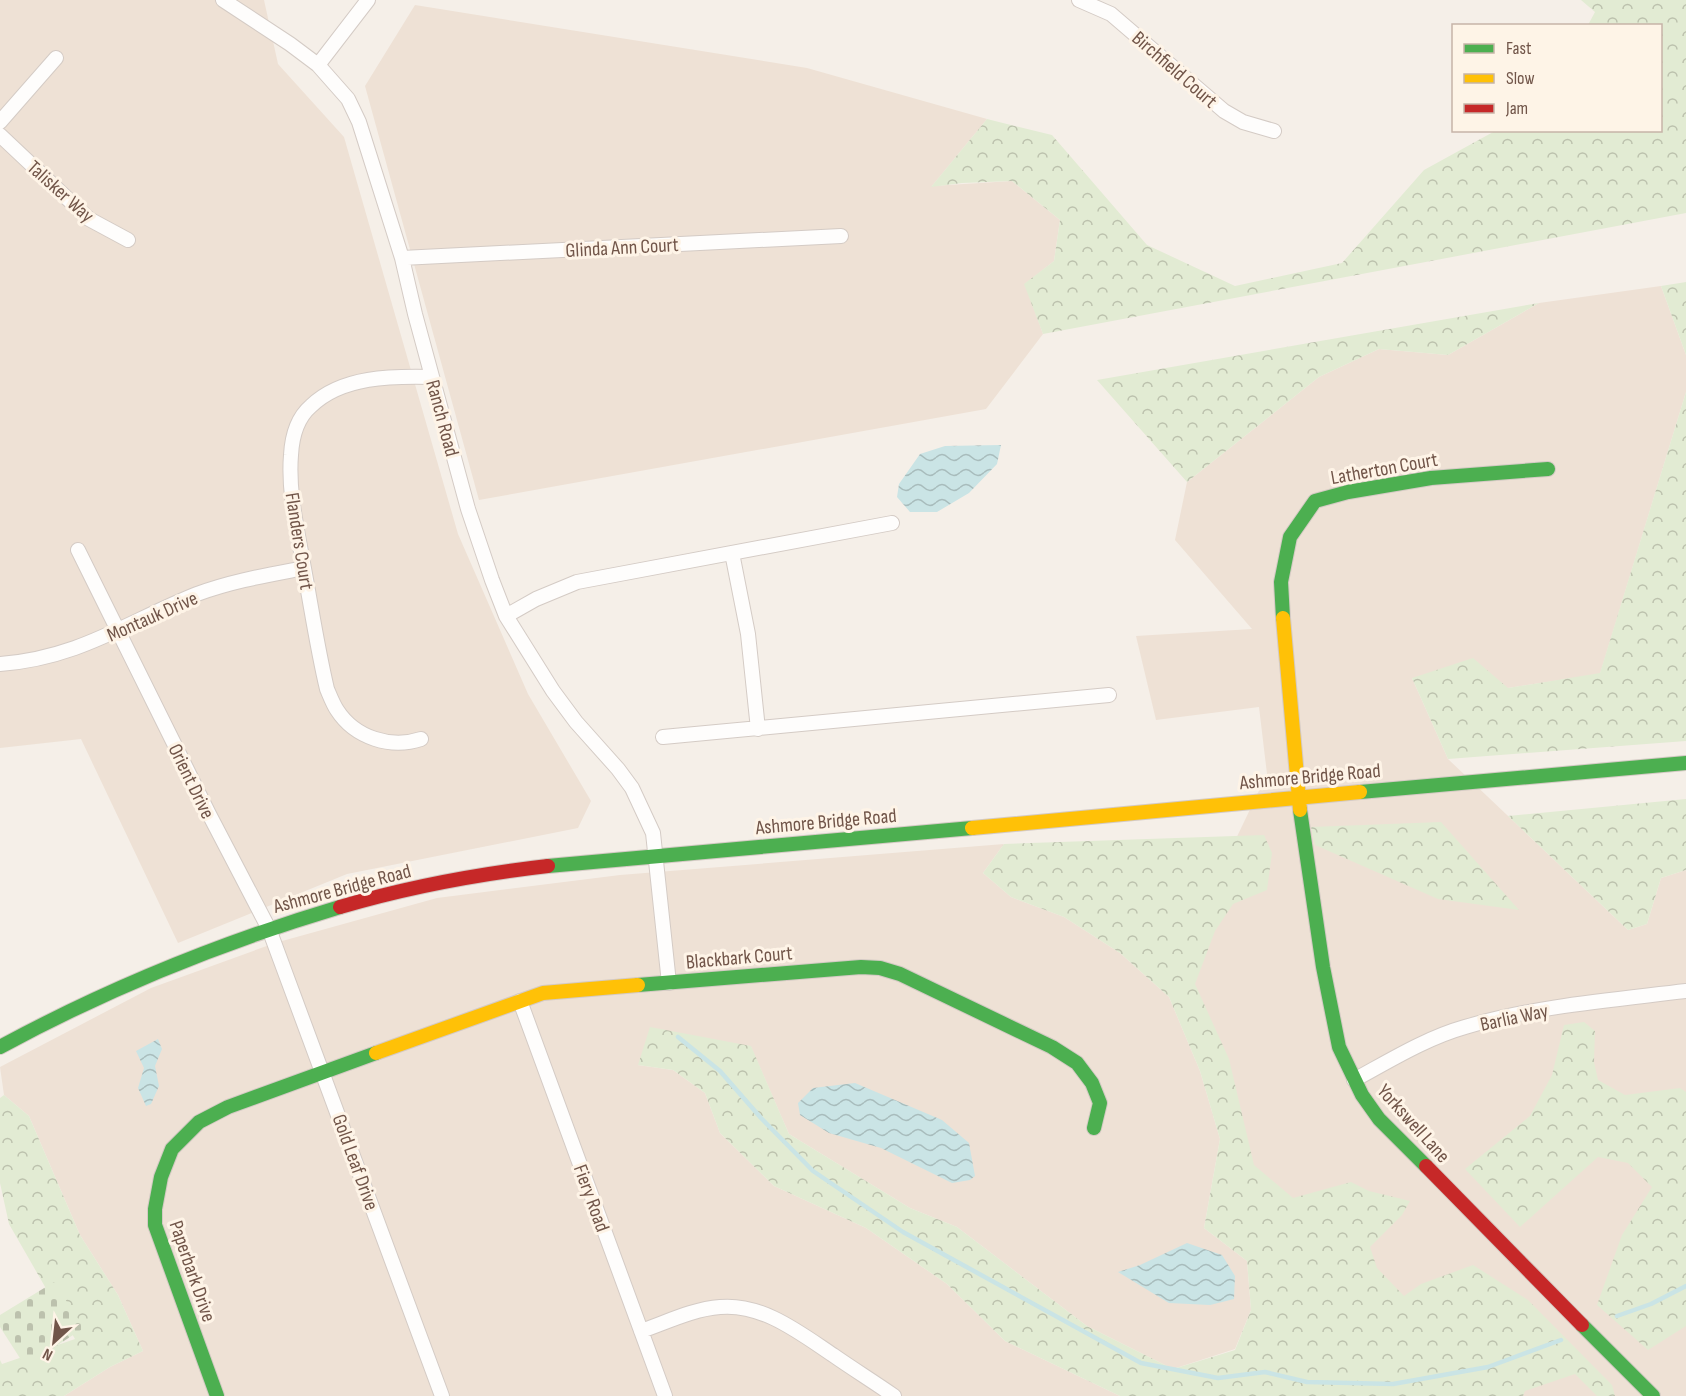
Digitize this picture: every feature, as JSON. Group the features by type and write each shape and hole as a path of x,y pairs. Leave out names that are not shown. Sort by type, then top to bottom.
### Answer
{"street":[{"name":"Ranch Road","path":"223,0 318,65 348,99 359,122 402,258 468,509 506,616 570,715 632,788 653,833 669,983"},
{"path":"318,65 368,0"},
{"name":"Birchfield Court","path":"1079,0 1111,14 1224,111 1243,122 1274,131"},
{"path":"0,122 56,58"},
{"name":"Talisker Way","path":"0,135 89,219 128,240"},
{"name":"Glinda Ann Court","path":"402,258 841,236"},
{"name":"Flanders Court","path":"421,739 403,744 373,739 348,722 337,711 327,689 304,568 292,489 291,456 296,429 305,412 326,395 359,382 393,376 432,377"},
{"name":"Latherton Court","path":"1298,796 1281,582 1290,537 1315,501 1348,492 1431,478 1548,469"},
{"path":"506,616 536,599 577,582 892,523"},
{"name":"Orient Drive","path":"78,550 203,803 269,929"},
{"path":"732,553 748,634 759,729"},
{"name":"Montauk Drive","path":"0,664 59,654 119,631 195,595 229,583 304,568"},
{"path":"663,737 1109,695"},
{"name":"Ashmore Bridge Road","path":"0,1047 104,994 208,951 269,929 363,900 463,878 517,869 1298,796 1686,763"},
{"name":"Yorkswell Lane","path":"1298,796 1323,967 1339,1047 1354,1080 1379,1119 1653,1396"},
{"name":"Gold Leaf Drive","path":"269,929 442,1396"},
{"name":"Blackbark Court","path":"324,1073 543,993 861,967 880,968 900,974 1043,1042 1077,1063 1092,1083 1100,1103 1094,1128"},
{"name":"Barlia Way","path":"1354,1080 1414,1048 1463,1027 1519,1014 1686,991"},
{"name":"Fiery Road","path":"520,1001 665,1396"},
{"name":"Paperbark Drive","path":"217,1396 155,1225 155,1209 161,1177 172,1149 199,1122 228,1107 324,1073"},
{"path":"641,1332 705,1309 723,1306 756,1312 791,1328 894,1396"}],"shaded area":[{"path":"0,0 264,0 278,64 344,137 458,534 528,694 591,801 578,828 347,874 178,943 81,739 0,748"},
{"path":"415,5 807,68 987,119 932,186 1012,181 1060,220 1054,261 1025,284 1043,334 986,409 479,500 365,86"},
{"path":"1661,286 1686,355 1686,392 1600,674 1508,688 1412,678 1448,759 1628,930 1647,924 1661,878 1686,870 1686,1396 1292,1396 1174,968 1267,774 1259,707 1156,720 1136,636 1252,629 1175,540 1187,482 1319,377 1379,349 1448,355 1539,303"},
{"path":"1004,844 983,873 1011,897 1064,917 1120,953 1169,997 1200,1071 1220,1139 1204,1228 1247,1261 1251,1310 1235,1349 1173,1369 1087,1326 957,1227 910,1208 789,1134 751,1047 638,1065 673,1070 705,1093 720,1133 774,1186 866,1228 947,1284 1005,1341 1120,1396 64,1396 110,1367 143,1351 118,1295 80,1235 29,1116 4,1095 0,1067 151,988 275,943 437,898 620,875"}],"green space":[{"path":"1581,0 1686,0 1686,213 1043,334 1024,284 1054,261 1060,220 1012,181 931,187 987,119 1052,135 1147,245 1235,286 1342,263 1424,170 1493,132 1662,132 1662,24 1589,24 1595,12"},
{"path":"1686,282 1686,355 1661,286"},
{"path":"1539,303 1448,355 1379,349 1319,377 1187,482 1097,380"},
{"path":"1686,392 1686,741 1448,759 1412,678 1473,658 1508,688 1600,673"},
{"path":"1686,799 1686,870 1661,878 1647,924 1628,930 1508,816"},
{"path":"1441,822 1519,910 1438,899 1315,845 1311,827"},
{"path":"1264,835 1272,853 1267,890 1233,904 1215,931 1195,984 1229,1059 1254,1165 1293,1198 1351,1182 1369,1191 1410,1201 1402,1215 1370,1247 1377,1268 1404,1296 1421,1284 1473,1265 1528,1300 1612,1385 1615,1396 1597,1396 1575,1374 1525,1391 1523,1396 1120,1396 1005,1341 947,1284 866,1228 774,1186 720,1133 705,1093 673,1070 638,1065 650,1027 751,1046 789,1134 910,1208 957,1227 1087,1326 1173,1369 1235,1350 1251,1310 1247,1261 1204,1228 1220,1139 1200,1071 1169,997 1120,953 1064,917 1011,897 983,873 1004,844"},
{"path":"1584,1022 1595,1031 1594,1062 1598,1080 1625,1095 1680,1088 1686,1092 1686,1326 1648,1350 1597,1305 1622,1235 1652,1187 1628,1163 1598,1157 1520,1227 1465,1169 1530,1116 1552,1075 1564,1025"},
{"path":"4,1095 29,1116 80,1235 118,1295 143,1351 110,1367 64,1396 0,1396 0,1360 2,1364 75,1339 9,1224 0,1183 0,1098"},
{"path":"54,1282 84,1328 25,1366 0,1327 0,1315"}],"water":[{"path":"1001,445 997,464 969,493 937,512 910,512 897,497 899,484 920,454 945,446"},
{"path":"158,1039 162,1049 155,1066 159,1086 151,1104 146,1106 138,1088 144,1068 136,1051"},
{"path":"855,1083 942,1120 969,1143 975,1176 970,1180 952,1183 881,1148 829,1133 800,1115 798,1103 813,1088"},
{"path":"1187,1243 1222,1255 1235,1276 1234,1299 1210,1305 1169,1303 1118,1272 1140,1265"}],"waterway":[{"path":"678,1037 720,1071 761,1118 813,1171 903,1232 1141,1363 1218,1378 1265,1372 1307,1382 1393,1384 1488,1367 1561,1340"},
{"path":"1617,1316 1651,1304 1686,1286"}],"traffic: fast":[{"path":"1283,618 1281,582 1290,537 1315,501 1348,492 1431,478 1548,469"},
{"path":"1360,792 1686,763"},
{"path":"1300,810 1323,967 1339,1047 1362,1095 1379,1119 1426,1166"},
{"path":"548,866 972,828"},
{"path":"0,1047 166,968 253,935 340,907"},
{"path":"638,985 861,967 880,968 900,974 1052,1047 1077,1063 1092,1083 1100,1103 1094,1128"},
{"path":"217,1396 155,1225 155,1209 161,1177 172,1149 199,1122 228,1107 376,1053"},
{"path":"1582,1325 1653,1396"}],"traffic: slow":[{"path":"1283,618 1300,810"},
{"path":"972,828 1360,792"},
{"path":"376,1053 543,993 638,985"}],"traffic: jam":[{"path":"340,907 443,882 548,866"},
{"path":"1426,1166 1582,1325"}]}
